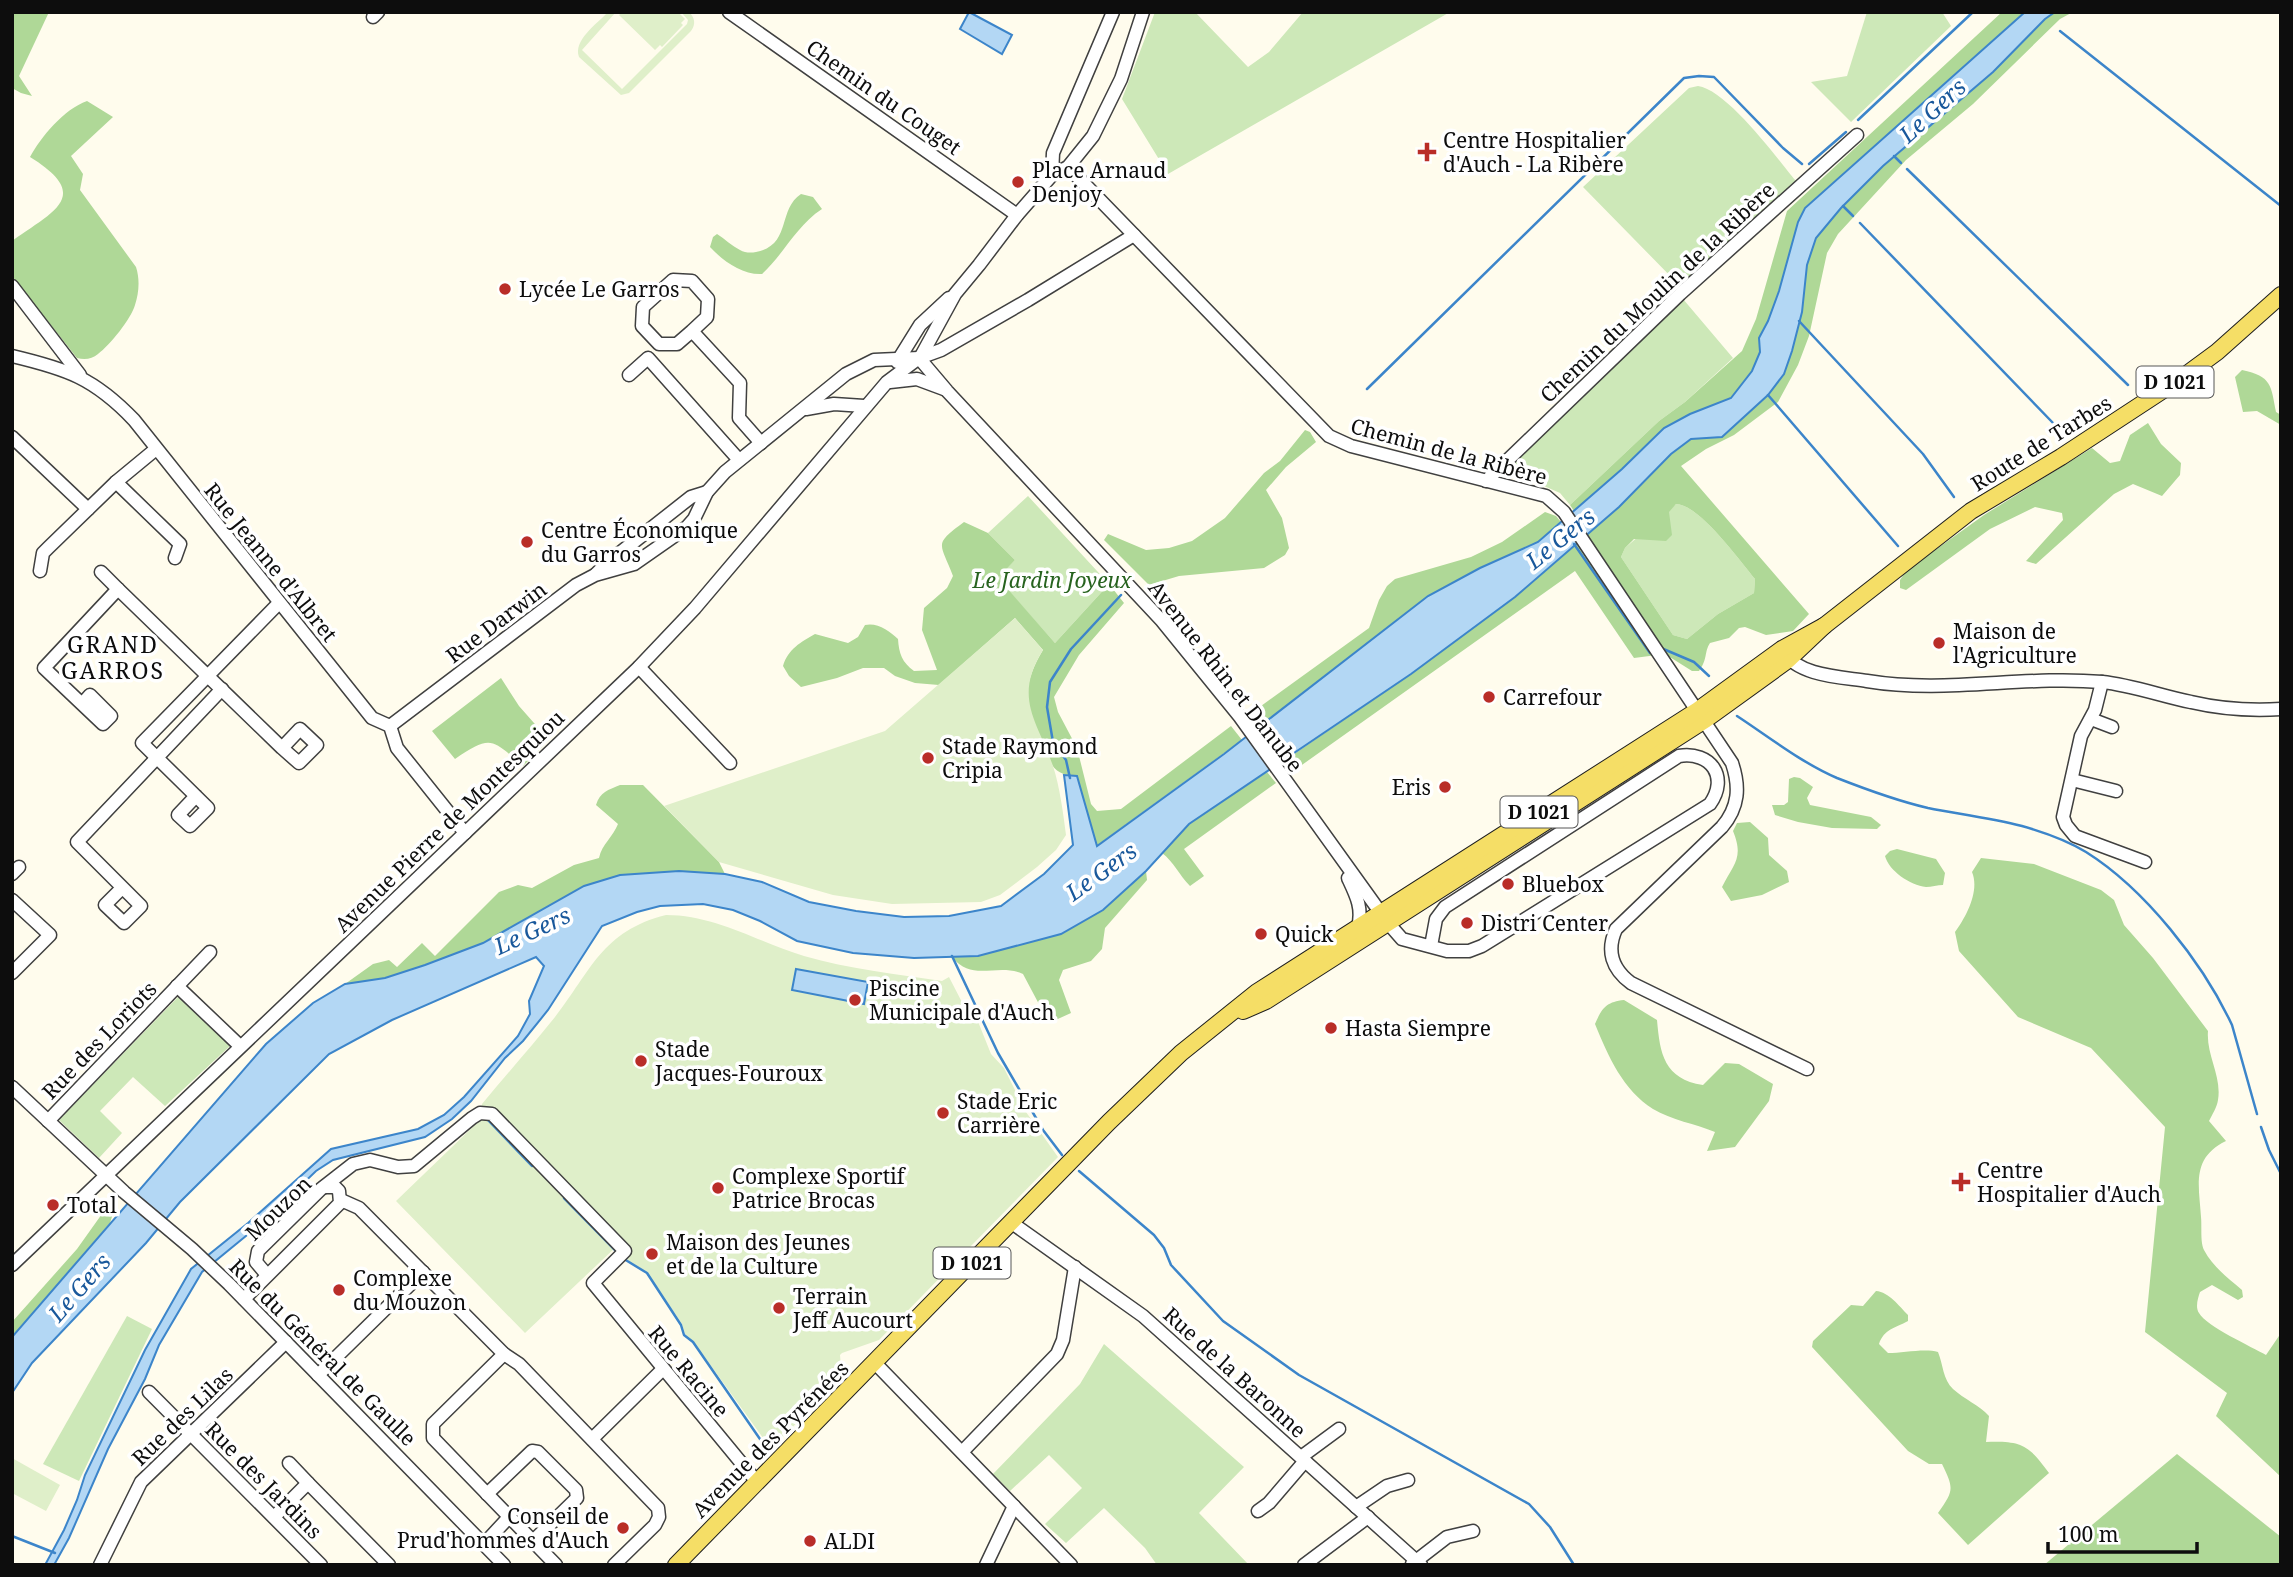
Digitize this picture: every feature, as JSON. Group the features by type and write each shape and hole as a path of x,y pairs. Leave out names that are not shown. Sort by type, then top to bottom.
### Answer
{"main road":[{"name":"Route de Tarbes","path":"1785,655 1971,512 2183,377 2217,352 2281,295"},
{"name":"D 1021","path":"1226,1020 1266,1001 1384,918 1701,715 1785,655"},
{"name":"D 1021","path":"1226,1020 1258,992 1358,927 1384,918"},
{"name":"Avenue des Pyrénées","path":"676,1565 1146,1085 1181,1053 1226,1020"}],"street":[{"name":"Chemin du Couget","path":"729,12 1017,215"},
{"path":"1052,175 1053,153 1113,12"},
{"path":"910,360 955,294 1017,215 1052,175 1068,167 1093,136 1130,55 1143,12"},
{"name":"Chemin du Moulin de la Ribère","path":"1486,481 1680,294 1857,135"},
{"name":"Chemin de la Ribère","path":"1068,167 1329,436 1351,446 1546,496 1564,512 1732,763 1738,786"},
{"path":"595,575 691,497 707,492 739,460 859,366 874,360 910,360 941,350 1134,235"},
{"path":"673,280 692,281 708,299 707,317 692,331 677,344 659,344 642,326 643,307 673,280"},
{"path":"12,286 83,378"},
{"path":"910,360 922,324 955,294"},
{"path":"692,331 740,383 739,418 761,443"},
{"path":"941,350 936,368 943,386"},
{"name":"Rue Jeanne d'Albret","path":"12,356 62,369 83,378 115,401 372,718 390,726 397,748 465,833"},
{"path":"629,375 648,358 739,460"},
{"name":"Avenue Pierre de Montesquiou","path":"12,1265 639,667 695,608 864,406 910,360"},
{"name":"Avenue Rhin et Danube","path":"910,360 943,386 1162,621 1240,717 1384,918 1402,939 1459,952 1482,946 1710,804 1719,786"},
{"path":"887,382 917,379 943,386"},
{"path":"804,409 834,404 864,406"},
{"path":"12,437 88,509"},
{"path":"40,571 43,553 116,482 156,449"},
{"path":"116,482 180,544 175,558"},
{"name":"Rue Darwin","path":"390,726 576,585 595,575 634,564 687,527 694,519 707,492"},
{"path":"101,572 282,748"},
{"path":"82,704 44,668 118,589"},
{"path":"196,796 142,743 279,603"},
{"path":"1785,655 1822,673 1901,686 2102,682 2220,708 2281,709"},
{"path":"639,667 730,763"},
{"path":"2102,682 2091,719 2081,736 2063,817 2069,830 2082,840 2145,862"},
{"path":"122,888 77,842 222,690"},
{"path":"2091,719 2112,727"},
{"path":"1431,946 1436,919 1445,907 1679,756 1688,755 1706,760 1716,771 1719,786 1738,786 1734,810 1722,827 1616,929 1610,949 1612,959 1620,975 1631,984 1807,1069"},
{"path":"2071,780 2116,791"},
{"name":"Avenue Rhin et Danube","path":"1332,846 1357,897 1361,911 1358,927"},
{"path":"12,900 50,935 12,973"},
{"name":"Rue des Loriots","path":"48,1121 210,952"},
{"name":"Rue des Loriots","path":"177,986 240,1046"},
{"name":"Rue du Général de Gaulle","path":"14,1092 105,1176 197,1253 505,1565"},
{"name":"Rue Racine","path":"324,1187 353,1164 363,1160 398,1167 414,1166 472,1118 486,1112 492,1114 625,1251 593,1283 757,1482"},
{"name":"Mouzon","path":"244,1299 337,1206 341,1199 335,1187 324,1187 258,1251 256,1262 267,1275"},
{"name":"Mouzon","path":"341,1199 359,1208 504,1354 519,1364 658,1508 655,1525 614,1565"},
{"name":"Rue de la Baronne","path":"1012,1223 1143,1315 1417,1563"},
{"path":"962,1452 1057,1354 1063,1340 1075,1267"},
{"path":"318,1375 423,1272"},
{"name":"Rue des Lilas","path":"100,1565 141,1482 286,1342"},
{"path":"504,1354 433,1424 433,1438 556,1565"},
{"path":"874,1363 1071,1565"},
{"path":"592,1439 663,1369"},
{"name":"Rue des Jardins","path":"149,1392 321,1565"},
{"path":"1258,1511 1269,1503 1303,1459 1339,1429"},
{"path":"487,1494 532,1451 538,1452 576,1490 577,1497 533,1541"},
{"path":"289,1463 389,1565"},
{"path":"1356,1507 1387,1486 1408,1480"},
{"path":"274,1517 308,1483"},
{"path":"986,1565 1014,1506"},
{"path":"484,1544 509,1517"},
{"path":"1304,1565 1368,1517"},
{"path":"1417,1563 1447,1537 1473,1531"}],"green space":[{"path":"12,12 49,12 19,76 32,96 12,88"},
{"path":"608,12 616,12 582,50 622,89 687,24 688,20 681,12 689,12 694,23 691,31 629,93 621,95 579,57 578,51 583,38"},
{"path":"622,12 678,12 685,19 681,23 683,25 662,47 660,45 655,50 619,15"},
{"path":"1155,12 1195,12 1248,67 1269,52 1303,12 1450,12 1168,174 1122,99"},
{"path":"1867,12 1942,12 1951,26 1851,122 1811,82 1847,76"},
{"path":"2002,12 2025,12 1805,208 1798,222 1779,291 1759,338 1760,352 1752,371 1731,398 1690,414 1664,428 1574,511 1570,505 1659,421 1685,402 1742,351 1756,319 1787,211"},
{"path":"2055,12 2073,12 2060,19 1973,104 1906,160 1838,234 1827,253 1809,336 1798,365 1778,402 1734,435 1681,466 1809,614 1793,631 1766,635 1745,627 1739,628 1729,638 1710,643 1699,671 1692,671 1665,654 1634,658 1575,571 1292,772 1284,761 1411,674 1515,597 1619,507 1671,454 1691,439 1722,437 1768,395 1802,312 1807,265 1816,238 1841,208 1883,166 1993,72","holes":["1676,504 1686,507 1707,523 1755,579 1754,593 1718,614 1687,639 1673,635 1621,557 1634,539 1666,541 1672,535 1669,512"]},
{"path":"1698,86 1710,90 1736,111 1796,181 1681,287 1583,187 1689,88"},
{"path":"87,101 113,117 71,156 83,174 80,190 136,267 138,286 133,311 119,331 98,354 83,359 77,358 12,276 12,241 53,212 60,202 63,193 60,182 30,157 54,124 70,110"},
{"path":"801,194 813,197 822,209 797,232 762,274 733,266 710,247 717,234 744,252 767,248 780,235 789,209"},
{"path":"1683,299 1733,358 1685,402 1659,421 1570,505 1560,493 1510,471 1509,466"},
{"path":"2242,370 2265,379 2273,395 2276,412 2281,415 2281,425 2257,411 2243,412 2235,377"},
{"path":"2148,423 2161,444 2181,463 2180,475 2162,496 2133,484 2114,494 2036,564 2026,561 2063,520 2062,513 2035,507 1990,529 1906,590 1900,588 1900,580 1906,571 1984,515 2092,448 2110,463 2120,461 2130,435"},
{"path":"1305,430 1310,432 1316,442 1286,467 1266,490 1282,518 1289,548 1285,555 1264,568 1179,576 1149,585 1104,540 1108,534 1146,550 1169,548 1192,541 1225,518 1264,473 1280,461"},
{"name":"Le Jardin Joyeux","path":"1028,496 1109,584 1055,643 997,578 1015,560 988,533"},
{"path":"1676,504 1696,513 1707,523 1755,579 1754,593 1718,614 1687,639 1673,635 1621,557 1625,548"},
{"path":"1545,512 1556,516 1561,522 1538,542 1480,568 1428,596 1259,727 1250,714 1369,628 1379,600 1387,586 1395,579 1471,557 1502,542"},
{"path":"964,522 988,533 1015,560 998,578 1055,643 1109,584 1124,603 1079,655 1054,697 1058,712 1077,748 1091,804 1097,811 1121,809 1231,726 1242,740 1096,846 1077,777 1066,775 1054,768 1028,708 1028,685 1043,650 1015,618 939,685 915,683 895,676 884,668 863,668 801,687 789,676 783,666 785,660 805,640 815,634 848,643 858,637 865,625 870,624 883,628 898,639 902,657 914,671 937,670 922,630 924,608 947,588 953,576 943,550 943,540"},
{"name":"Stade Raymond Cripia","path":"1015,618 1043,650 1034,667 1029,696 1035,722 1055,774 1066,835 1056,850 1000,895 981,902 892,904 833,895 719,862 664,806 885,731"},
{"path":"501,678 519,706 549,740 523,766 497,745 490,743 476,746 455,759 432,731"},
{"path":"1267,772 1276,783 1184,849 1204,876 1190,886 1162,853 1189,824"},
{"path":"1794,777 1813,787 1807,798 1810,805 1871,817 1881,825 1877,829 1832,828 1775,815 1772,805 1784,805 1788,802 1789,779"},
{"path":"620,785 643,785 719,862 725,874 679,871 531,917 483,943 425,965 385,978 345,984 373,964 389,960 397,967 422,943 435,956 499,892 518,885 532,888 574,865 599,858 618,824 596,805 602,794"},
{"path":"1750,822 1768,838 1769,855 1787,871 1789,882 1762,895 1731,901 1722,887 1738,854 1733,831 1737,823"},
{"path":"1897,849 1936,859 1945,873 1943,885 1926,887 1901,876 1887,862 1885,856"},
{"path":"1981,858 2034,864 2101,890 2114,900 2124,925 2153,958 2208,1031 2209,1049 2219,1091 2217,1105 2209,1121 2226,1141 2215,1148 2202,1164 2199,1194 2202,1243 2212,1262 2242,1290 2243,1297 2238,1300 2212,1285 2200,1292 2197,1308 2210,1324 2266,1355 2281,1333 2281,1477 2216,1416 2227,1393 2145,1332 2165,1127 2091,1048 2018,1017 1959,951 1955,932 1971,904 1974,887 1972,872"},
{"path":"1146,871 1147,880 1105,928 1102,949 1091,961 1063,970 1059,980 1071,1013 1049,1023 1023,974 1004,970 968,969 952,957 978,956 1103,910"},
{"name":"Complexe Sportif Patrice Brocas","path":"666,915 702,919 804,956 838,964 942,981 949,977 966,1010 973,1009 991,1054 1004,1068 1026,1112 1058,1157 879,1340 840,1355 842,1377 771,1449 693,1341 685,1334 682,1324 647,1272 630,1262 616,1247 525,1333 396,1201 479,1121 482,1104 555,1017 612,942 644,922"},
{"path":"178,997 230,1046 165,1106 133,1077 100,1111 122,1133 99,1158 59,1120"},
{"path":"1624,1000 1657,1020 1666,1063 1680,1077 1703,1085 1725,1063 1739,1064 1773,1084 1769,1101 1735,1147 1707,1151 1715,1132 1653,1109 1625,1082 1611,1060 1595,1024 1605,1007"},
{"path":"114,1197 115,1207 110,1223 12,1337 12,1322 77,1249"},
{"path":"1876,1291 1889,1297 1908,1315 1908,1321 1887,1332 1879,1344 1888,1353 1938,1352 1950,1385 1989,1416 1986,1442 2008,1442 2023,1446 2049,1473 1968,1545 1938,1513 1951,1489 1942,1464 1929,1464 1908,1451 1812,1347 1813,1341 1851,1305 1863,1306"},
{"path":"127,1316 152,1329 79,1481 43,1464"},
{"path":"1104,1344 1244,1467 1199,1513 1249,1565 1157,1565 1145,1548 1104,1508 1066,1543 1045,1524 1082,1488 1049,1455 1010,1491 993,1474 1080,1384"},
{"path":"2177,1454 2281,1537 2281,1565 2044,1565"},
{"path":"12,1458 60,1485 46,1511 12,1493"}],"water":[{"path":"969,12 1012,35 1002,54 960,29"},
{"name":"Le Gers","path":"2025,12 2055,12 1993,72 1883,166 1841,208 1816,238 1807,265 1802,312 1792,351 1784,374 1768,395 1722,437 1691,439 1671,454 1619,507 1515,597 1411,674 1189,824 1146,871 1103,910 1061,934 978,956 914,958 853,953 797,941 733,910 703,904 660,906 602,926 548,1010 471,1101 452,1119 425,1137 333,1160 316,1171 263,1222 202,1272 159,1345 145,1379 108,1449 69,1538 54,1565 45,1565 64,1530 85,1475 145,1350 191,1269 248,1223 331,1149 418,1129 444,1115 464,1097 518,1036 530,1014 529,1001 544,966 536,957 392,1020 329,1054 180,1202 146,1243 32,1363 12,1393 12,1337 266,1044 313,1003 345,984 385,978 483,943 584,886 620,875 679,871 725,874 762,882 809,902 904,917 949,916 1001,906 1044,874 1073,845 1064,775 1077,776 1097,846 1224,754 1428,596 1480,568 1538,542 1622,469 1664,428 1690,414 1731,398 1752,371 1760,352 1759,338 1779,291 1798,222 1805,208"},
{"path":"796,969 868,982 864,1004 792,990"}],"waterway":[{"path":"1858,120 1973,12"},
{"path":"2060,31 2281,206"},
{"path":"1367,389 1684,78 1714,77 1802,164"},
{"path":"1809,164 1846,132"},
{"path":"1894,156 1901,163"},
{"path":"1907,169 2128,385"},
{"path":"1843,206 1853,216"},
{"path":"1860,223 2054,424"},
{"path":"1799,321 1923,454 1954,497"},
{"path":"1768,395 1898,546"},
{"name":"Le Gers","path":"1574,544 1650,653"},
{"path":"1070,778 1066,760 1053,742 1047,707 1050,682 1071,649 1121,595"},
{"path":"1661,648 1694,662 1709,676"},
{"path":"1737,716 1798,757 1837,778 1928,808 2038,831 2079,848 2108,868 2130,886 2170,929 2220,1001 2232,1025 2257,1114"},
{"path":"952,956 998,1053 1043,1130 1062,1155"},
{"path":"486,1118 532,1166"},
{"path":"2261,1127 2281,1174"},
{"path":"1079,1171 1154,1235 1164,1248 1171,1265 1223,1321 1299,1375 1529,1504 1550,1527 1574,1565"},
{"path":"564,1198 616,1251"},
{"path":"624,1259 647,1273 681,1325 684,1335 693,1342 762,1442"},
{"path":"12,1536 55,1553"}],"place":[{"name":"Centre Hospitalier d'Auch - La Ribère","path":"1427,152"},
{"name":"Place Arnaud Denjoy","path":"1018,182"},
{"name":"Lycée Le Garros","path":"505,289"},
{"name":"Centre Économique du Garros","path":"527,542"},
{"name":"Maison de l'Agriculture","path":"1939,643"},
{"name":"Carrefour","path":"1489,697"},
{"name":"Stade Raymond Cripia","path":"928,758"},
{"name":"Eris","path":"1445,787"},
{"name":"Bluebox","path":"1508,884"},
{"name":"Distri Center","path":"1467,923"},
{"name":"Quick","path":"1261,934"},
{"name":"Piscine Municipale d'Auch","path":"855,1000"},
{"name":"Hasta Siempre","path":"1331,1028"},
{"name":"Stade Jacques-Fouroux","path":"641,1061"},
{"name":"Stade Eric Carrière","path":"943,1113"},
{"name":"Centre Hospitalier d'Auch","path":"1961,1182"},
{"name":"Complexe Sportif Patrice Brocas","path":"718,1188"},
{"name":"Total","path":"53,1205"},
{"name":"Maison des Jeunes et de la Culture","path":"652,1254"},
{"name":"Complexe du Mouzon","path":"339,1290"},
{"name":"Terrain Jeff Aucourt","path":"779,1308"},
{"name":"Conseil de Prud'hommes d'Auch","path":"623,1528"},
{"name":"ALDI","path":"810,1541"}],"district":[{"name":"GRAND GARROS","path":"113,657"}]}
